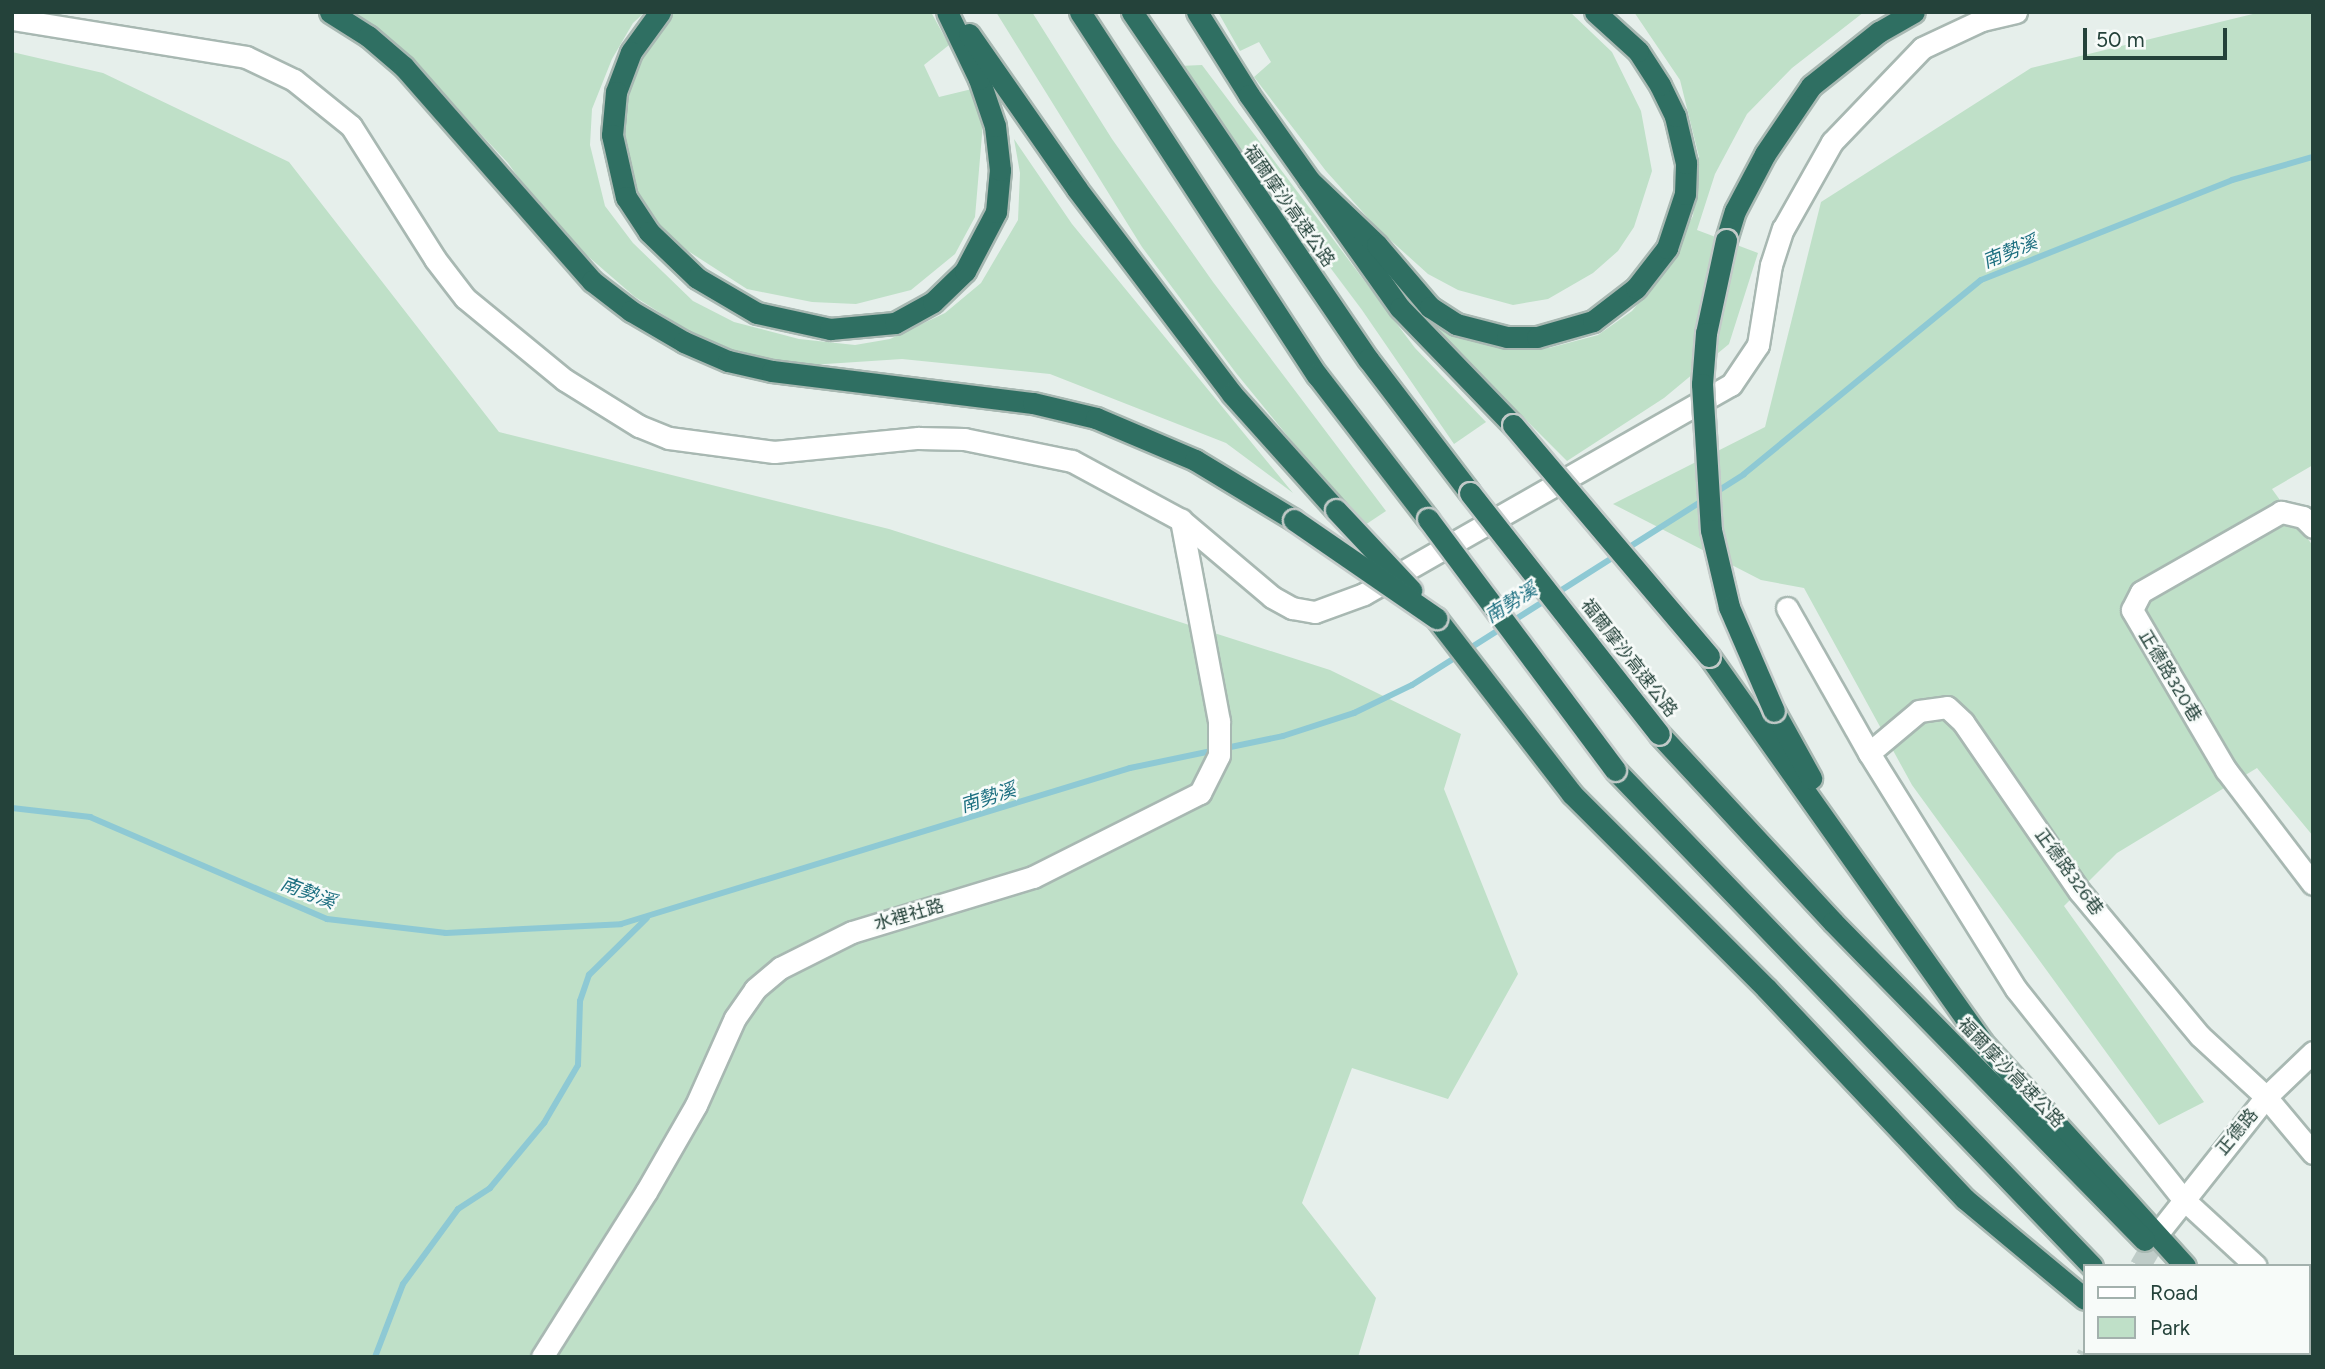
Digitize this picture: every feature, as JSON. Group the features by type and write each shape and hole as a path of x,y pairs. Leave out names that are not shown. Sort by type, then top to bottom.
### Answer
{"highway":[{"path":"330,12 369,36 404,68 592,281 631,312 684,342 728,361 772,371 1033,402 1096,418 1195,460 1294,520 1436,618"},
{"path":"660,12 631,52 616,92 613,146 626,197 649,232 697,278 757,313 830,329 895,323 933,302 965,271 996,212 1000,170 995,126 979,79 947,12"},
{"path":"954,12 1077,189 1232,394 1436,618 1572,794 1766,988 1965,1199 2084,1298"},
{"path":"1080,12 1140,99 1317,375 1615,770 2090,1264"},
{"name":"福爾摩沙高速公路","path":"1132,12 1190,103 1368,359 1659,734 1843,932 2168,1264"},
{"path":"1197,12 1249,95 1400,309 1513,425 1709,656 1982,1042 2183,1264"},
{"path":"1309,180 1377,245 1430,307 1456,324 1507,337 1537,337 1593,320 1636,288 1667,248 1685,194 1686,163 1675,116 1660,85 1638,51 1595,12"},
{"path":"1889,913 1774,711 1729,607 1711,530 1702,384 1706,333 1726,240 1735,211 1765,154 1811,86 1879,32 1914,12"}],"street":[{"path":"12,19 246,57 294,80 351,126 435,259 465,298 565,380 639,426 681,440 774,452 918,438 1014,446 1072,461 1181,520 1272,597 1292,608 1315,612 1364,594 1731,385 1758,345 1771,265 1783,229 1832,142 1922,48 1982,20 2016,12"},
{"name":"正德路320巷","path":"2313,527 2303,517 2281,512 2140,592 2132,610 2226,770 2313,884"},
{"name":"水裡社路","path":"542,1357 646,1192 696,1105 735,1018 755,989 780,968 852,932 1015,884 1171,811 1200,793 1219,748 1181,520"},
{"path":"1787,608 1869,753 2017,989 2182,1198 2254,1264"},
{"name":"正德路326巷","path":"1869,753 1919,711 1947,707 1963,722 2080,892 2200,1036 2266,1097"},
{"name":"正德路","path":"2165,1223 2182,1198 2266,1097 2313,1052"},
{"path":"2266,1097 2313,1153"}],"green space":[{"path":"353,12 645,12 633,23 612,59 592,109 590,145 605,206 633,243 693,301 734,322 799,339 855,345 890,339 945,313 981,283 1018,220 1020,173 1014,139 1072,224 1293,493 1226,443 1050,374 902,359 810,365 769,360 727,350 686,329 635,297 553,226 508,163 431,81 375,27"},
{"path":"674,12 931,12 949,45 924,65 939,97 972,89 983,123 975,217 955,254 911,290 856,304 812,302 747,289 671,240 636,191 626,164 621,123 625,93 638,62"},
{"path":"996,12 1032,12 1112,139 1213,282 1386,511 1362,527 1236,373 1142,247"},
{"path":"1218,12 1570,12 1612,52 1641,111 1652,171 1634,227 1618,251 1593,273 1548,299 1513,305 1458,290 1428,274 1377,228 1326,171 1254,77 1271,62 1259,42 1240,51"},
{"path":"1634,12 1864,12 1792,68 1747,114 1715,174 1697,230 1758,253 1729,344 1664,398 1567,461 1418,312 1445,329 1485,341 1549,348 1598,335 1632,311 1654,284 1693,216 1699,157 1680,80"},
{"path":"2261,12 2313,12 2313,465 2272,489 2313,546 2313,836 2257,768 2117,853 2064,906 2204,1102 2159,1125 1912,785 1804,588 1761,580 1613,504 1765,427 1821,202 2031,68"},
{"path":"12,52 103,73 289,162 499,432 889,529 1330,670 1461,734 1444,789 1518,974 1448,1099 1352,1068 1302,1203 1376,1298 1358,1357 12,1357"},
{"path":"1202,65 1415,348 1486,422 1454,444 1362,310 1179,66"}],"waterway":[{"name":"南勢溪","path":"12,808 90,817 327,919 446,933 621,924 1130,768 1283,736 1354,713 1412,685 1744,474 1981,280 2232,180 2313,157"},
{"name":"南勢溪","path":"375,1357 403,1284 458,1209 490,1188 544,1123 578,1065 580,1001 589,975 647,918"}],"tunnel":[{"path":"2141,1264 2162,1228"}]}
